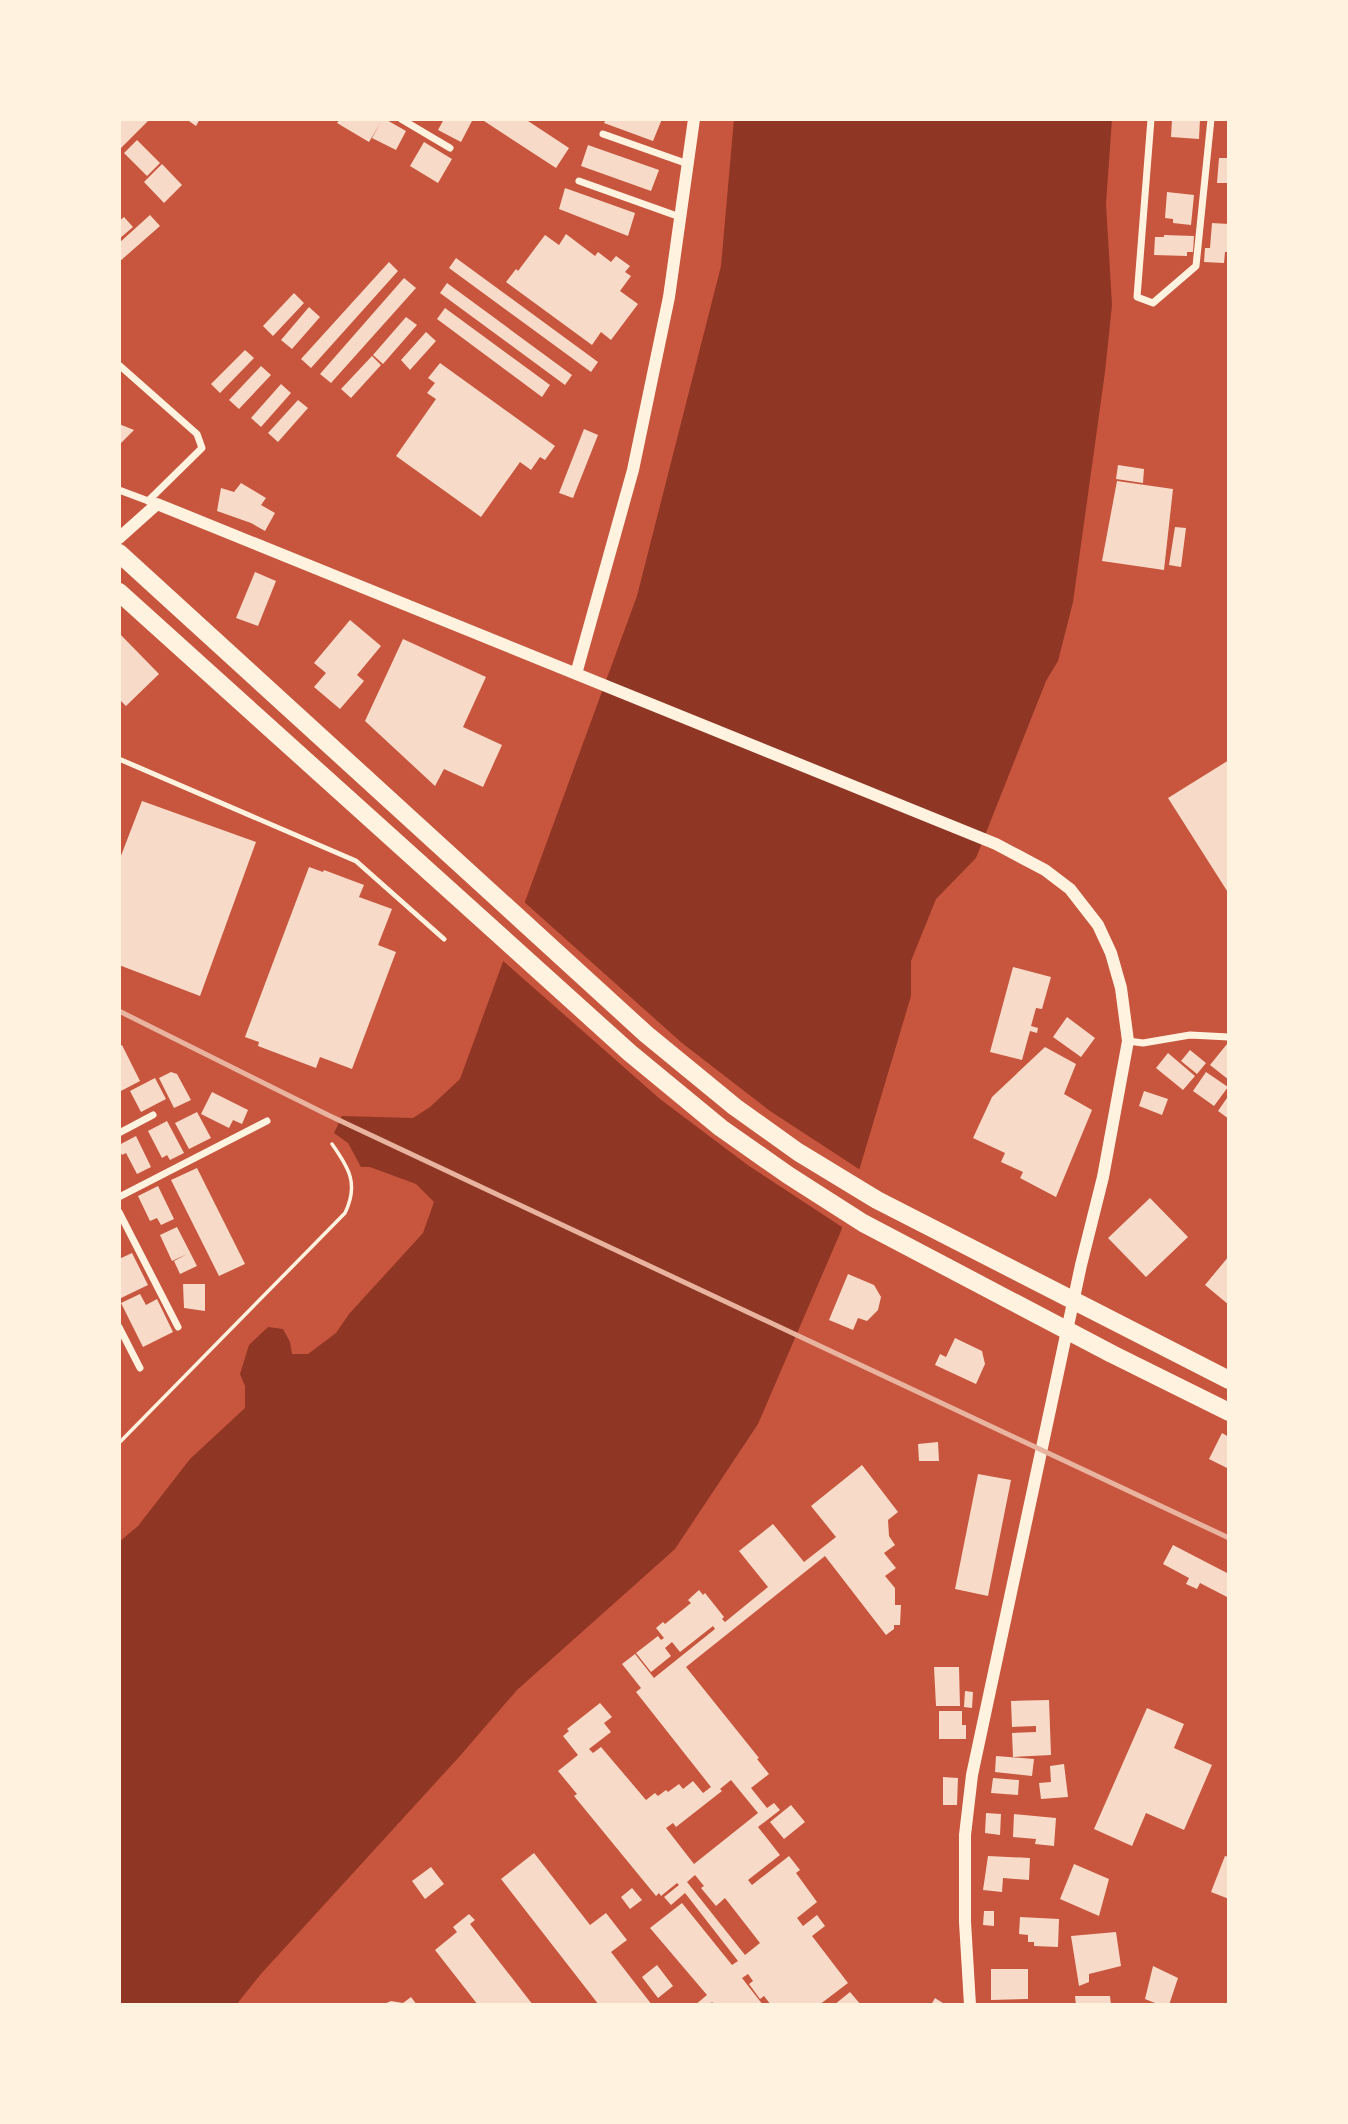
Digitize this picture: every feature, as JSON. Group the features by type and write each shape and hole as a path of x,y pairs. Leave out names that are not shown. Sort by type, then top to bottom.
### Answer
{"highway":[{"path":"119,553 646,1034 736,1107 798,1152 877,1200 1229,1380"},
{"path":"119,592 630,1053 721,1128 863,1223 1229,1412"}],"street":[{"path":"401,119 450,148"},
{"path":"576,674 633,470 669,297 694,119"},
{"path":"1151,119 1137,297 1153,303 1196,265 1211,119"},
{"path":"603,134 688,164"},
{"path":"579,181 680,217"},
{"path":"119,365 197,433 202,448 119,538"},
{"path":"119,490 996,844 1045,870 1070,889 1098,925 1111,953 1121,988 1128,1041 1103,1177 1029,1504 972,1775 965,1835 965,1922 970,2005"},
{"path":"1128,1041 1143,1043 1190,1035 1229,1037"},
{"path":"119,1133 153,1115"},
{"path":"119,1197 267,1121"},
{"path":"119,1212 178,1326"},
{"path":"119,1327 140,1368"}],"lane":[{"path":"119,759 356,862 444,939"}],"path":[{"path":"119,1443 345,1213 351,1200 352,1179 347,1165 332,1144"}],"shaded area":[{"path":"734,119 1112,119 1106,204 1112,305 1073,602 1058,661 1046,681 976,858 936,899 911,961 911,996 841,1231 758,1424 675,1549 517,1690 236,2005 119,2005 119,1542 138,1526 190,1459 245,1408 245,1386 240,1374 249,1345 268,1327 283,1329 290,1342 292,1354 308,1354 336,1333 349,1314 423,1233 434,1202 416,1184 370,1167 361,1167 348,1143 334,1133 342,1116 413,1118 430,1107 460,1079 637,596 721,266"}],"pier":[{"path":"522,900 682,1043 770,1111 862,1171 845,1229 749,1166 660,1099 501,959"}],"building":[{"path":"119,119 150,119 119,150"},
{"path":"186,119 200,119 196,126"},
{"path":"340,119 385,119 406,131 396,150 372,138 381,122 369,142 337,123"},
{"path":"444,119 473,119 461,142 438,130"},
{"path":"481,119 525,119 569,148 556,168"},
{"path":"606,119 662,119 653,141 604,123"},
{"path":"1172,119 1200,119 1199,139 1171,137"},
{"path":"137,140 160,163 147,176 124,153"},
{"path":"424,142 452,159 438,183 410,166"},
{"path":"588,145 659,170 651,191 581,166"},
{"path":"1219,158 1229,158 1229,183 1217,183"},
{"path":"162,164 182,185 164,203 144,182"},
{"path":"565,188 635,213 628,236 559,209"},
{"path":"1167,192 1194,195 1191,225 1173,223 1173,219 1165,218"},
{"path":"150,215 160,226 119,262 119,243"},
{"path":"124,217 133,227 119,239 119,221"},
{"path":"1212,223 1229,224 1229,252 1225,252 1224,263 1204,262 1205,248 1210,248"},
{"path":"566,234 595,256 598,252 611,262 616,256 630,266 625,272 631,276 620,291 638,304 611,340 601,332 592,345 506,282 516,269 518,271 545,235 559,245"},
{"path":"1194,236 1193,252 1187,252 1187,256 1154,255 1155,237"},
{"path":"456,258 598,362 591,372 449,268"},
{"path":"389,262 398,271 311,368 301,359"},
{"path":"404,278 416,288 331,383 320,374"},
{"path":"447,283 572,375 565,385 440,293"},
{"path":"294,293 304,303 273,336 263,326"},
{"path":"309,307 320,317 292,349 281,340"},
{"path":"445,308 550,385 542,397 437,319"},
{"path":"406,317 417,325 383,364 373,355"},
{"path":"426,332 436,341 410,370 401,360"},
{"path":"245,350 254,358 220,393 211,384"},
{"path":"372,356 381,365 351,398 341,389"},
{"path":"440,363 555,446 545,460 540,457 531,470 520,462 481,517 396,456 436,399 427,393 435,383 428,378"},
{"path":"261,366 271,375 239,409 229,400"},
{"path":"281,384 291,393 261,427 251,418"},
{"path":"298,400 308,408 278,442 268,433"},
{"path":"119,424 134,430 119,445"},
{"path":"584,429 598,435 573,498 559,493"},
{"path":"1118,465 1144,469 1143,483 1116,479"},
{"path":"1117,481 1173,489 1164,570 1102,561"},
{"path":"241,483 266,498 261,505 275,513 265,531 217,511 221,488 234,492"},
{"path":"1175,527 1186,528 1181,567 1169,565"},
{"path":"255,572 276,581 258,626 236,618"},
{"path":"350,620 381,646 357,675 364,681 340,709 314,687 326,673 314,663"},
{"path":"119,633 159,674 126,706 119,699"},
{"path":"403,639 486,677 463,727 502,745 483,787 444,769 435,786 365,721"},
{"path":"1229,760 1229,894 1168,798"},
{"path":"142,801 256,842 200,996 119,965 119,861"},
{"path":"309,867 364,885 359,897 392,909 378,945 396,952 352,1069 320,1057 316,1068 258,1046 259,1042 245,1037"},
{"path":"1013,967 1051,977 1042,1009 1036,1008 1031,1026 1038,1028 1037,1033 1030,1031 1022,1060 990,1052"},
{"path":"1067,1017 1095,1038 1081,1057 1053,1037"},
{"path":"1227,1044 1229,1045 1229,1080 1210,1065"},
{"path":"122,1045 140,1081 119,1092 119,1047"},
{"path":"1045,1047 1076,1064 1064,1094 1092,1110 1056,1197 1020,1178 1023,1172 1001,1162 1005,1153 973,1138 992,1097"},
{"path":"1190,1050 1206,1063 1197,1074 1181,1061"},
{"path":"1168,1053 1195,1076 1183,1090 1156,1068"},
{"path":"171,1072 177,1074 191,1100 174,1108 159,1078"},
{"path":"1206,1072 1228,1087 1214,1106 1193,1091"},
{"path":"155,1078 166,1099 141,1112 130,1091"},
{"path":"1144,1091 1168,1099 1162,1115 1139,1106"},
{"path":"212,1092 248,1110 242,1124 233,1120 229,1128 201,1114"},
{"path":"1229,1095 1229,1119 1218,1111"},
{"path":"197,1112 211,1138 189,1149 175,1123"},
{"path":"167,1121 184,1153 170,1160 167,1155 162,1158 148,1131"},
{"path":"136,1136 151,1167 137,1174 126,1153 122,1155 119,1149 119,1145"},
{"path":"197,1168 245,1264 219,1276 171,1180"},
{"path":"158,1186 174,1219 161,1225 157,1218 150,1221 138,1196"},
{"path":"1150,1198 1188,1237 1146,1277 1108,1238"},
{"path":"177,1227 197,1266 180,1274 174,1261 187,1254 172,1261 160,1235"},
{"path":"132,1253 148,1285 119,1299 119,1259"},
{"path":"1229,1256 1229,1305 1205,1285"},
{"path":"848,1274 874,1285 881,1297 878,1310 867,1321 858,1318 853,1330 829,1320"},
{"path":"183,1284 205,1284 205,1311 184,1308"},
{"path":"140,1294 146,1305 157,1299 173,1332 143,1347 121,1303"},
{"path":"955,1338 982,1351 985,1364 976,1384 935,1365 940,1354 946,1357"},
{"path":"1222,1433 1229,1437 1229,1469 1209,1459"},
{"path":"938,1442 939,1461 919,1461 918,1444"},
{"path":"862,1465 898,1512 888,1520 889,1536 895,1545 884,1553 896,1568 885,1576 895,1588 895,1605 901,1605 900,1625 894,1625 894,1629 886,1635 825,1556 686,1667 769,1774 751,1788 767,1808 774,1803 780,1810 758,1827 780,1855 748,1880 752,1885 789,1856 800,1870 796,1873 817,1902 797,1918 803,1926 817,1915 825,1926 812,1936 848,1983 819,2005 771,2005 764,1996 760,1999 749,1984 753,1981 748,1974 742,1978 763,2005 715,2005 712,2002 709,2005 695,2005 707,1995 650,1928 682,1903 732,1965 738,1961 685,1893 671,1905 664,1897 679,1885 677,1883 661,1896 659,1893 656,1896 574,1796 577,1794 558,1771 578,1755 563,1736 569,1731 567,1729 600,1703 612,1717 604,1723 611,1732 589,1749 593,1753 601,1747 646,1800 655,1793 658,1796 666,1790 668,1792 679,1784 683,1789 693,1781 703,1793 711,1787 636,1692 641,1688 622,1664 635,1654 654,1678 715,1629 713,1626 680,1652 672,1642 665,1648 671,1656 651,1672 636,1653 658,1636 661,1640 664,1638 656,1628 691,1603 688,1600 699,1590 703,1595 705,1593 725,1622 768,1587 739,1551 773,1524 804,1562 836,1537 811,1506","holes":["731,1780 758,1813 694,1864 666,1828 673,1823 676,1827 722,1791 720,1789","695,1875 704,1886 701,1888 716,1906 725,1898 760,1943 745,1955 687,1882"]},
{"path":"978,1474 1011,1480 988,1596 955,1589"},
{"path":"1173,1545 1229,1574 1229,1598 1200,1583 1197,1589 1186,1584 1189,1578 1163,1564"},
{"path":"934,1667 959,1667 960,1706 936,1706"},
{"path":"965,1691 973,1692 972,1708 964,1707"},
{"path":"1049,1700 1051,1755 1013,1757 1012,1733 1036,1732 1036,1726 1012,1727 1011,1701"},
{"path":"1147,1708 1184,1724 1174,1748 1212,1765 1184,1830 1146,1813 1132,1846 1094,1829"},
{"path":"939,1711 962,1711 966,1739 939,1739"},
{"path":"996,1756 1034,1759 1032,1776 995,1772"},
{"path":"1064,1764 1068,1797 1041,1799 1039,1783 1051,1782 1050,1766"},
{"path":"943,1777 958,1778 957,1805 943,1805"},
{"path":"993,1778 1019,1780 1018,1795 991,1793"},
{"path":"791,1805 805,1822 784,1839 770,1822"},
{"path":"986,1813 1001,1814 1000,1835 985,1833"},
{"path":"1014,1814 1056,1818 1054,1846 1035,1844 1036,1839 1013,1837"},
{"path":"534,1853 590,1925 606,1913 627,1940 611,1952 652,2005 599,2005 501,1879"},
{"path":"988,1856 1030,1858 1029,1880 1003,1878 1002,1892 983,1890"},
{"path":"1225,1856 1229,1857 1229,1899 1211,1892"},
{"path":"1074,1864 1109,1879 1099,1916 1060,1899"},
{"path":"431,1867 444,1884 425,1899 412,1881"},
{"path":"632,1888 642,1900 630,1909 621,1897"},
{"path":"984,1911 994,1911 994,1926 983,1925"},
{"path":"469,1914 475,1920 470,1924 533,2005 478,2005 435,1950 457,1932 453,1927"},
{"path":"1020,1917 1059,1919 1058,1947 1034,1946 1034,1942 1028,1942 1028,1935 1019,1934"},
{"path":"1116,1932 1121,1966 1089,1974 1089,1982 1079,1986 1071,1936"},
{"path":"657,1965 673,1986 658,1998 642,1977"},
{"path":"1153,1966 1178,1978 1169,2005 1160,2005 1145,1999"},
{"path":"991,1969 1028,1969 1028,1999 991,2000"},
{"path":"850,1992 861,2005 834,2005"},
{"path":"1075,1996 1110,1996 1111,2005 1076,2005"},
{"path":"411,1997 417,2005 382,2005 391,2001 403,2003"},
{"path":"935,1998 946,2005 931,2005"}],"railway":[{"path":"119,1011 328,1115 1229,1538"}]}
